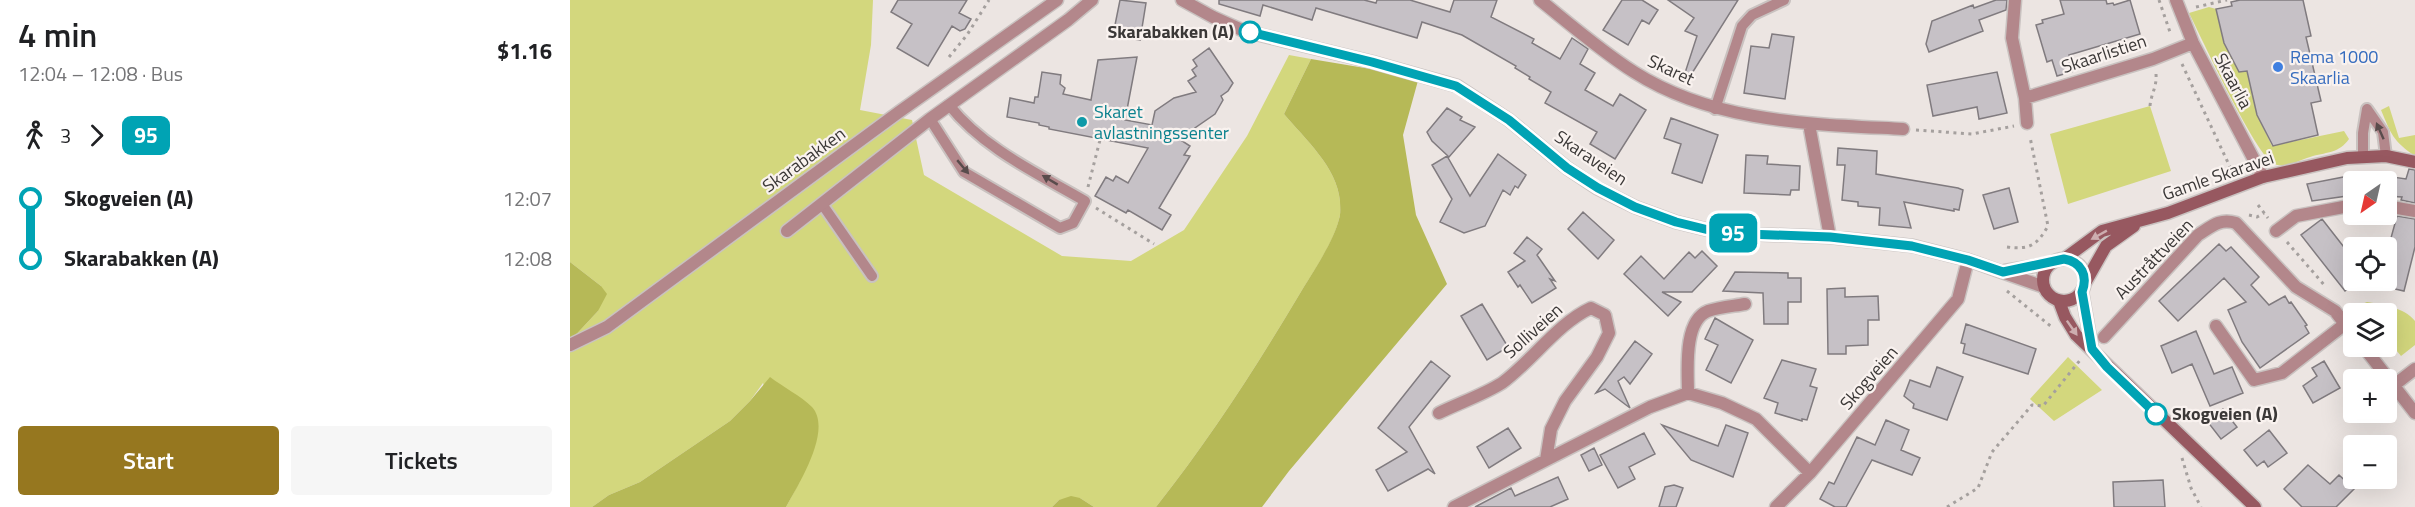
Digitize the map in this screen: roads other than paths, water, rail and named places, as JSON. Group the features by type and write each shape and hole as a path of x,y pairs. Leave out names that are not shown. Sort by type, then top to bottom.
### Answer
{"street":[{"name":"Skarabakken","path":"570,345 607,327 899,112 1058,0"},
{"path":"787,231 930,119 1068,20 1092,0"},
{"name":"Skaraveien","path":"1182,0 1244,31 1372,62 1456,86 1509,120 1567,168 1598,188 1635,207 1676,222 1721,233 1830,237 1912,246 1968,260 2044,287"},
{"name":"Skaret","path":"1540,0 1636,74 1679,95 1715,108 1809,124 1903,129"},
{"path":"2015,0 2012,38 2025,98 2027,123"},
{"name":"Skaarlia","path":"2176,0 2193,43 2263,177"},
{"name":"Skaarlistien","path":"2025,98 2153,59 2175,48 2193,43"},
{"path":"1809,124 1830,237"},
{"name":"Gamle Skaravei","path":"2058,261 2102,231 2140,222 2263,177 2347,158 2386,156 2415,162"},
{"path":"2276,231 2296,216 2343,207"},
{"path":"2397,208 2415,211"},
{"name":"Austråttveien","path":"2104,336 2198,236 2213,225 2226,220 2236,223 2296,287 2335,311 2343,321"},
{"name":"Gamle Skaravei","path":"2084,288 2106,246 2140,222"},
{"name":"Skogveien","path":"1776,507 1810,473 1958,299 1968,260"},
{"name":"Austråttveien","path":"2058,261 2071,260 2082,268 2085,275 2084,288 2092,349"},
{"path":"2058,261 2043,276 2044,287 2050,297 2059,301 2068,301 2077,297 2084,288"},
{"name":"Skaraveien","path":"2003,272 2058,261"},
{"path":"2059,301 2076,335 2255,507"},
{"path":"1688,393 1689,346 1694,324 1706,312 1745,304"},
{"name":"Solliveien","path":"1439,412 1500,384 1578,314 1591,308 1605,315 1609,333 1597,357 1565,401 1551,429 1546,459"},
{"path":"2216,326 2254,380 2282,373 2343,326"},
{"path":"2397,383 2415,369"},
{"path":"2397,391 2415,413"},
{"path":"1454,507 1650,407 1688,393 1722,403 1756,419 1810,473"}],"lane":[{"path":"1715,108 1742,26 1752,15 1784,0"},
{"path":"930,119 964,172 1060,228 1073,224 1085,201 983,141 965,125 949,105"},
{"path":"2363,157 2362,133 2367,108 2383,132 2386,156"},
{"path":"822,204 872,276"}],"place":[{"name":"Skarabakken (A)","path":"1250,32"},
{"name":"Rema 1000 Skaarlia","path":"2278,67"},
{"name":"Skaret avlastningssenter","path":"1082,122"},
{"name":"Skogveien (A)","path":"2156,414"}]}
